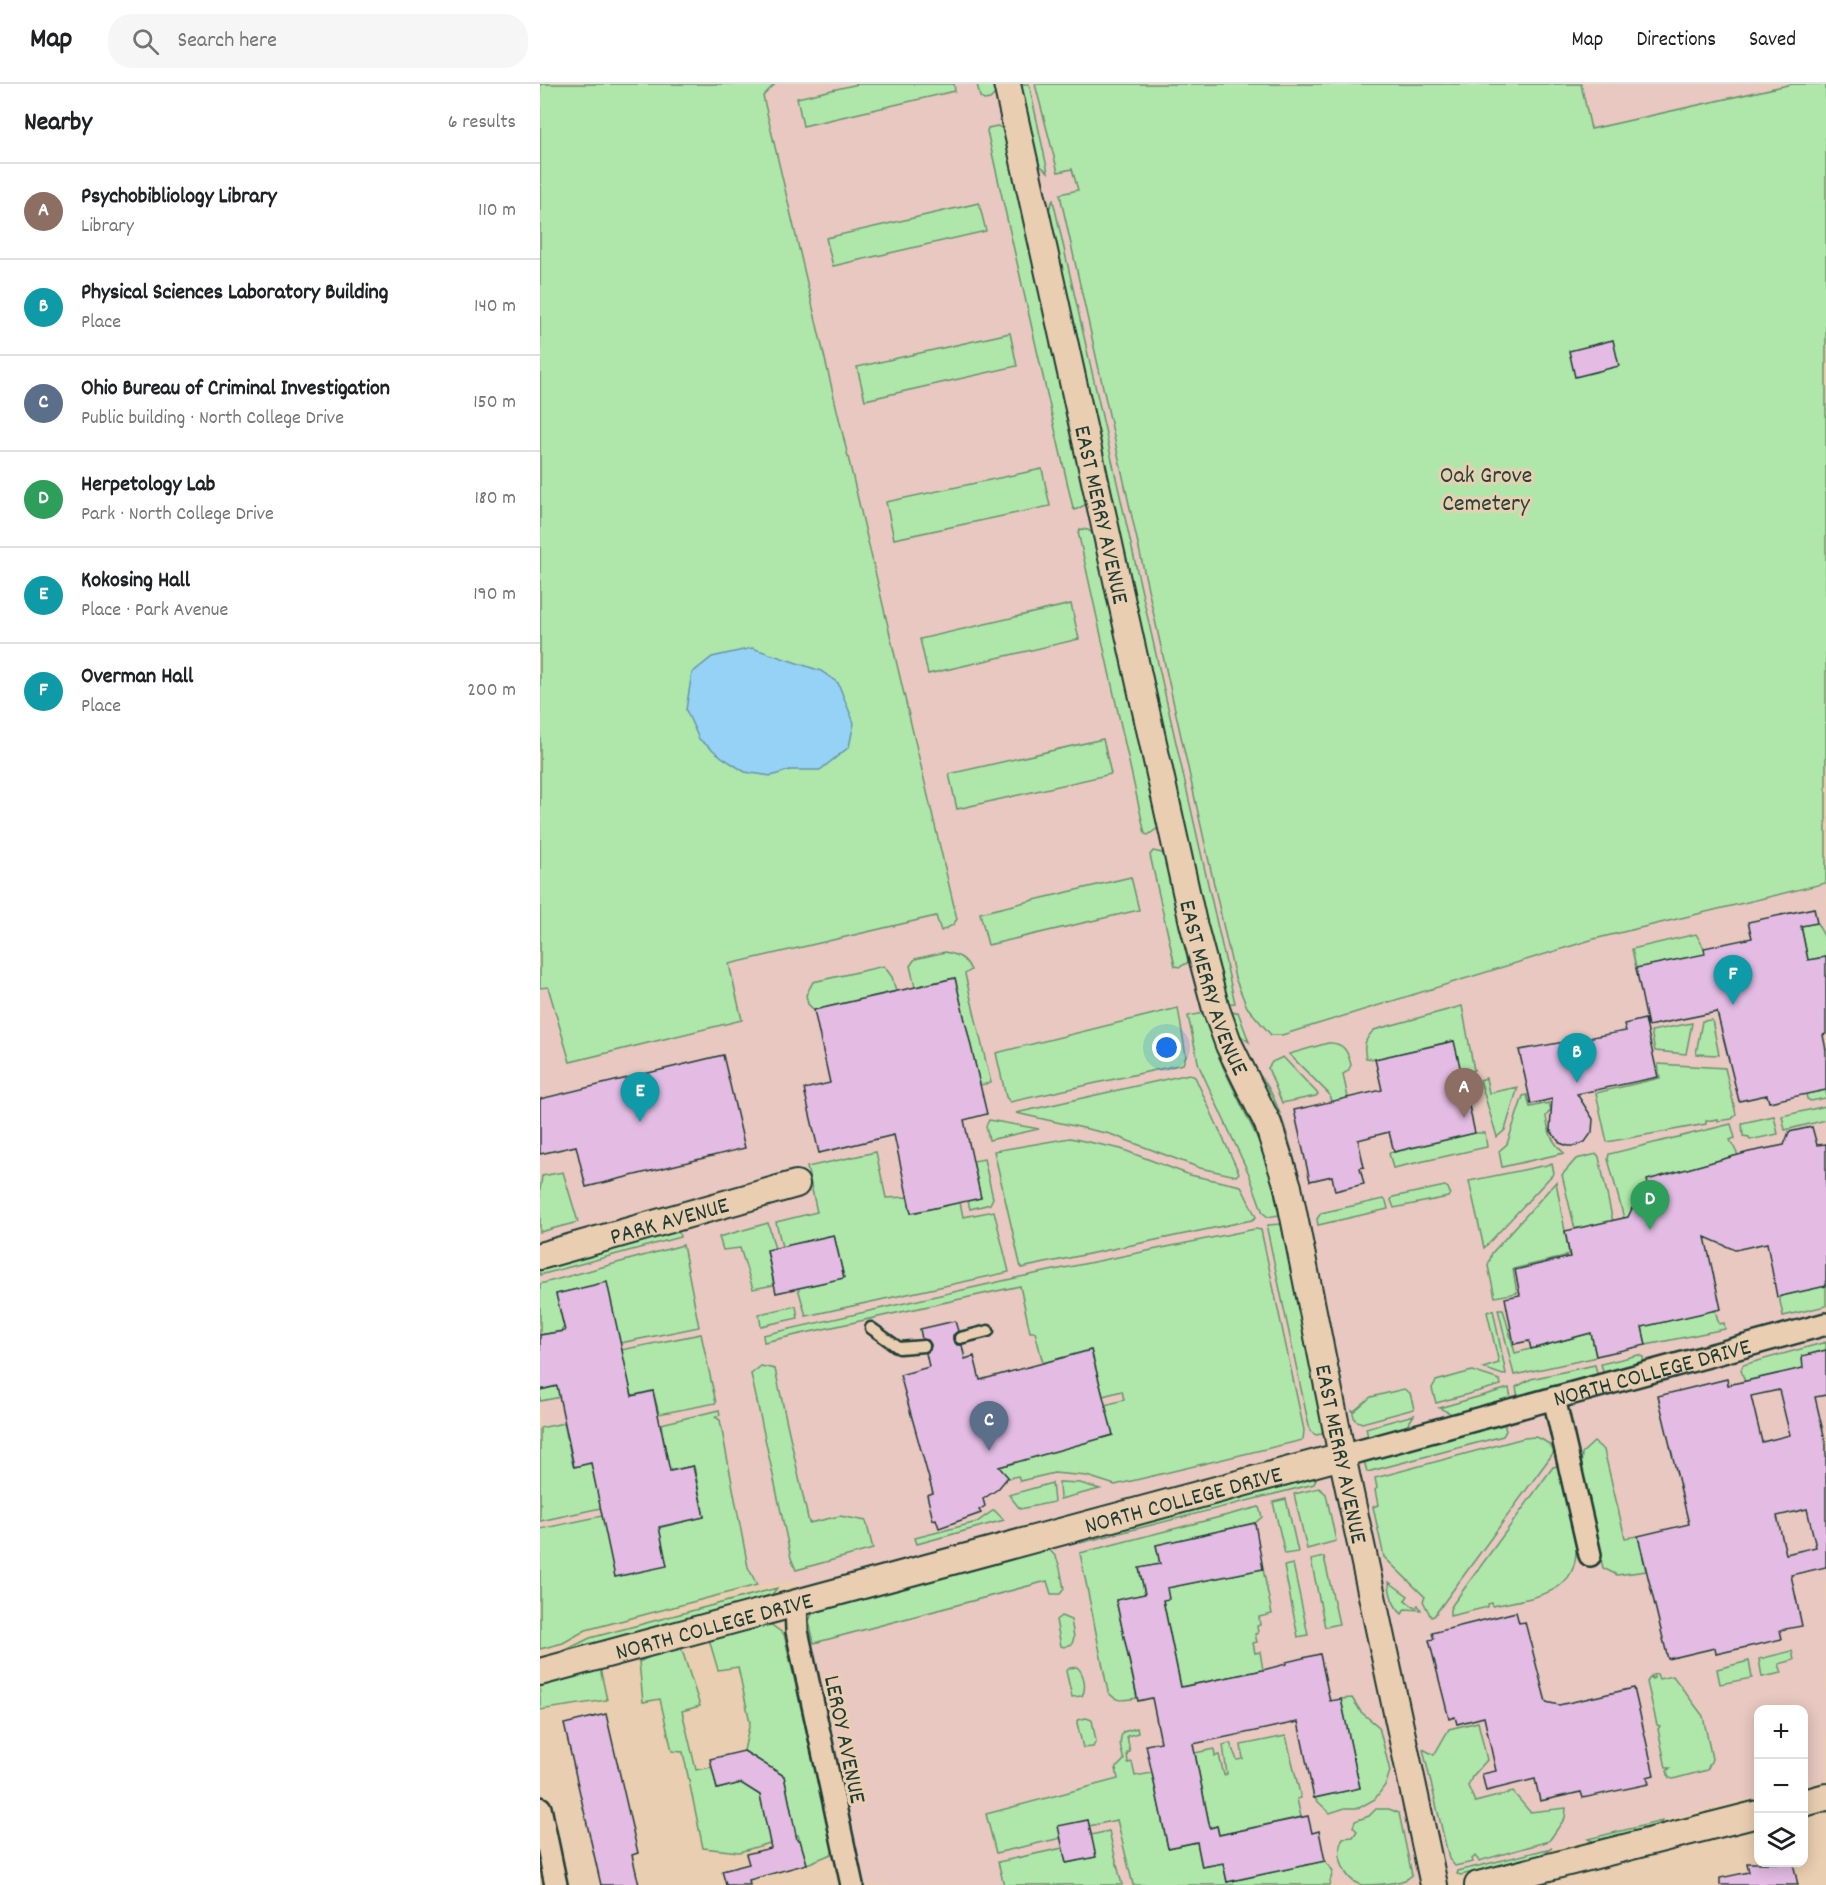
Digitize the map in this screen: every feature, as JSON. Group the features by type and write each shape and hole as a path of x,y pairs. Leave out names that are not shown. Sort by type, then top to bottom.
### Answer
{"street":[{"name":"EAST MERRY AVENUE","path":"1007,84 1193,923 1216,1009 1229,1045 1269,1124 1288,1187 1342,1456 1434,1885"},
{"name":"PARK AVENUE","path":"540,1256 796,1184"},
{"name":"NORTH COLLEGE DRIVE","path":"540,1672 1826,1324"},
{"path":"1554,1398 1590,1555"},
{"name":"LEROY AVENUE","path":"796,1604 797,1631 852,1885"},
{"path":"1808,1802 1826,1797"},
{"path":"540,1808 556,1885"},
{"path":"1478,1885 1754,1815"}],"lane":[{"path":"871,1329 900,1348 924,1346"},
{"path":"960,1338 988,1331"}],"shaded area":[{"path":"540,84 1826,84 1826,1780 1808,1784 1808,1705 1754,1705 1754,1797 1400,1885 863,1885 811,1644 802,1581 757,1585 586,1630 563,1643 540,1649"}],"green space":[{"path":"540,84 775,84 763,96 957,919 953,925 941,931 936,916 729,964 742,1020 570,1062 548,987 540,988"},
{"path":"858,84 954,84 955,91 803,126 797,98"},
{"path":"977,84 996,84 996,93 990,99 984,100 980,97"},
{"path":"1018,84 1029,84 1048,172 1036,162"},
{"name":"Oak Grove Cemetery","path":"1035,84 1581,84 1591,129 1792,84 1826,84 1826,883 1594,939 1282,1035 1271,1035 1247,1007 1235,978 1060,194 1078,190 1072,169 1058,172"},
{"path":"997,126 1006,129 1089,493 1085,505 1075,510 987,131 988,128"},
{"path":"1053,200 1235,1003 1224,1004 1047,214"},
{"path":"979,203 986,231 833,266 826,238"},
{"path":"1010,333 1017,366 865,400 857,367"},
{"path":"1042,469 1050,506 894,539 886,502"},
{"path":"1080,529 1088,530 1097,537 1162,818 1158,828 1148,835 1145,834 1078,532"},
{"path":"1071,604 1079,639 928,674 920,639"},
{"path":"1103,739 1111,774 957,809 949,774"},
{"path":"1153,851 1162,853 1169,860 1190,954 1187,963 1180,967 1175,966 1150,855"},
{"path":"1131,877 1139,910 988,945 980,913"},
{"path":"1817,923 1826,940 1826,957 1808,960 1801,926"},
{"path":"1696,934 1704,948 1712,987 1693,991 1686,958 1636,968 1632,949"},
{"path":"945,952 961,957 971,970 965,974 991,1083 980,1085 955,978 915,987 910,966 915,959"},
{"path":"884,966 892,977 896,991 814,1010 808,1004 806,995 813,982"},
{"path":"1462,1006 1474,1070 1466,1074 1461,1072 1453,1041 1375,1059 1366,1058 1365,1043 1374,1030"},
{"path":"1178,1008 1186,1056 1183,1064 1010,1102 1006,1097 996,1053"},
{"path":"1238,1012 1249,1042 1237,1033 1228,1013"},
{"path":"1204,1013 1223,1067 1264,1152 1279,1215 1268,1217 1263,1213 1249,1174 1199,1066 1188,1016"},
{"path":"1712,1020 1719,1055 1696,1054 1702,1021"},
{"path":"1692,1023 1686,1054 1655,1051 1651,1031"},
{"path":"1328,1043 1342,1046 1351,1065 1343,1074 1348,1098 1331,1102 1329,1094 1289,1054"},
{"path":"1283,1057 1318,1094 1316,1096 1282,1103 1268,1068 1272,1062"},
{"path":"1658,1064 1725,1068 1736,1114 1732,1119 1706,1121 1706,1124 1607,1142 1596,1093 1660,1078"},
{"path":"1189,1074 1195,1077 1239,1173 1236,1176 1200,1168 1110,1134 1016,1113"},
{"path":"1262,1078 1286,1130 1301,1186 1297,1188 1262,1087"},
{"path":"1486,1078 1489,1093 1518,1087 1505,1130 1497,1137 1480,1080"},
{"path":"1826,1090 1826,1098 1811,1101 1807,1099 1806,1094"},
{"path":"1527,1095 1530,1107 1549,1103 1551,1110 1546,1116 1549,1132 1556,1145 1564,1153 1502,1167 1499,1151 1507,1144 1523,1096"},
{"path":"1826,1106 1826,1120 1785,1130 1782,1116"},
{"path":"1774,1116 1778,1134 1750,1140 1749,1137 1743,1136 1742,1123"},
{"path":"989,1120 1039,1129 989,1140 986,1126"},
{"path":"1731,1124 1735,1138 1730,1140 1738,1155 1648,1180 1659,1241 1624,1218 1608,1159 1609,1154"},
{"path":"1475,1133 1485,1133 1487,1147 1393,1168 1389,1153"},
{"path":"1070,1138 1121,1149 1190,1175 1241,1186 1256,1217 1252,1220 1021,1268 994,1151"},
{"path":"876,1152 886,1198 908,1197 911,1213 960,1202 963,1217 994,1211 1009,1272 806,1316 798,1288 844,1278 834,1235 782,1247 776,1222 817,1212 807,1167"},
{"path":"1597,1154 1613,1222 1575,1229 1562,1175 1576,1159"},
{"path":"984,1159 993,1198 990,1204 970,1209 968,1201 981,1198 973,1161"},
{"path":"1552,1164 1554,1173 1484,1248 1469,1181"},
{"path":"563,1172 578,1222 540,1232 542,1176"},
{"path":"1556,1182 1569,1253 1564,1257 1513,1269 1517,1293 1495,1297 1488,1266 1492,1253"},
{"path":"1445,1186 1450,1193 1448,1197 1394,1208 1391,1200 1393,1197"},
{"path":"1383,1199 1388,1209 1318,1225 1317,1219 1321,1213"},
{"path":"768,1223 775,1249 767,1251 774,1285 753,1289 740,1248 723,1250 719,1237"},
{"path":"1281,1224 1324,1428 1321,1434 1316,1435 1310,1431 1267,1229 1268,1225"},
{"path":"678,1229 680,1237 540,1275 540,1266"},
{"path":"1255,1229 1261,1230 1304,1430 1303,1440 1115,1485 1087,1476 1054,1473 1020,1481 1018,1476 1008,1478 999,1467 1113,1435 1105,1405 1124,1400 1122,1391 1103,1396 1091,1350 1043,1363 1035,1332 1030,1332 1020,1286 764,1342 763,1335 1020,1277"},
{"path":"683,1245 699,1327 620,1343 606,1283 556,1294 564,1327 561,1331 540,1335 540,1284"},
{"path":"1826,1286 1826,1306 1783,1316 1779,1296"},
{"path":"796,1306 798,1318 761,1326 759,1314"},
{"path":"1498,1309 1503,1309 1515,1353 1591,1333 1596,1356 1514,1375"},
{"path":"1493,1310 1506,1374 1503,1375 1483,1368 1499,1363 1487,1312"},
{"path":"1715,1310 1719,1324 1724,1323 1725,1329 1646,1345 1642,1327"},
{"path":"701,1334 716,1403 659,1414 653,1391 634,1395 631,1393 621,1350"},
{"path":"1826,1342 1826,1350 1802,1356 1803,1368 1745,1382 1741,1370 1743,1365"},
{"path":"1638,1355 1643,1357 1644,1363 1604,1375 1601,1364"},
{"path":"1595,1365 1598,1377 1518,1398 1516,1387 1531,1379"},
{"path":"761,1366 775,1369 809,1523 840,1516 866,1521 873,1549 796,1570 791,1558 751,1374"},
{"path":"1472,1371 1500,1380 1501,1385 1436,1403 1432,1388 1436,1381"},
{"path":"572,1383 577,1394 540,1401 540,1390"},
{"path":"1509,1388 1511,1398 1452,1414 1439,1408"},
{"path":"1404,1389 1410,1393 1414,1409 1362,1423 1355,1420 1352,1410 1354,1411 1371,1397"},
{"path":"719,1410 720,1415 715,1417 720,1420 748,1567 757,1585 586,1630 563,1643 540,1649 540,1529 602,1516 659,1529 704,1517 694,1466 650,1475 645,1452 665,1448 661,1424"},
{"path":"1414,1415 1407,1426 1368,1437 1366,1428"},
{"path":"564,1423 573,1466 589,1463 592,1465 601,1508 540,1521 540,1428"},
{"path":"1504,1423 1506,1431 1503,1436 1367,1472 1364,1460"},
{"path":"1535,1437 1547,1443 1554,1452 1434,1616 1431,1617 1423,1601 1425,1597 1384,1557 1373,1507 1378,1505 1375,1478"},
{"path":"1594,1442 1604,1450 1625,1538 1638,1536 1646,1571 1617,1575 1603,1568 1581,1469 1582,1453"},
{"path":"1558,1466 1576,1547 1575,1564 1569,1576 1549,1592 1536,1597 1493,1606 1492,1603 1488,1604 1488,1607 1450,1616 1453,1604 1553,1467"},
{"path":"1316,1479 1314,1484 1080,1543 1086,1539"},
{"path":"1059,1482 1080,1483 1100,1489 1060,1499"},
{"path":"1052,1483 1054,1502 1020,1509 1009,1495"},
{"path":"1319,1488 1326,1494 1336,1541 1307,1549 1294,1494"},
{"path":"1286,1499 1298,1552 1285,1554 1273,1502"},
{"path":"1259,1507 1262,1517 1255,1523 1156,1545 1160,1564 1139,1569 1145,1594 1116,1600 1137,1698 1121,1700 1114,1698 1108,1692 1080,1553"},
{"path":"994,1510 1004,1520 917,1544 915,1538 977,1522"},
{"path":"1043,1546 1053,1554 1059,1564 1064,1589 1060,1594 1051,1594 1047,1581 814,1643 809,1621 814,1609"},
{"path":"1324,1557 1339,1624 1325,1627 1311,1560"},
{"path":"1293,1564 1308,1635 1298,1637 1284,1566"},
{"path":"1263,1569 1272,1614 1259,1617 1260,1625 1257,1626 1258,1633 1255,1634 1257,1642 1253,1643 1255,1653 1260,1652 1263,1670 1181,1687 1163,1600 1167,1588"},
{"path":"1389,1582 1408,1596 1405,1600 1415,1608 1418,1605 1421,1610 1405,1609 1402,1614 1392,1599"},
{"path":"777,1588 770,1597 549,1660 540,1658 564,1651 590,1638"},
{"path":"1061,1616 1071,1620 1074,1637 1072,1644 1064,1647 1061,1646 1056,1620"},
{"path":"766,1621 784,1634 834,1853 807,1864 798,1835 739,1852 703,1848 683,1752 672,1751 660,1699 643,1702 639,1662 657,1653 681,1647 700,1706 682,1711 696,1770 712,1767 717,1789 741,1783 760,1795 766,1821 792,1816 784,1776 744,1751 750,1722 738,1667 718,1670 708,1636"},
{"path":"1792,1651 1794,1660 1779,1664 1782,1673 1762,1677 1759,1659"},
{"path":"1749,1661 1752,1678 1720,1684 1717,1669"},
{"path":"1077,1667 1083,1677 1084,1689 1082,1696 1072,1697 1066,1671"},
{"path":"600,1668 607,1700 540,1710 540,1687 545,1682"},
{"path":"1657,1674 1659,1679 1673,1676 1703,1716 1712,1759 1707,1770 1673,1779 1669,1778 1667,1771 1670,1768 1666,1768 1658,1729 1660,1726 1657,1725 1647,1682 1651,1676 1652,1679 1653,1675"},
{"path":"1352,1698 1361,1712 1379,1727 1390,1771 1386,1784 1375,1799 1359,1808 1345,1808 1330,1813 1314,1798 1360,1788 1341,1699"},
{"path":"1086,1718 1092,1720 1096,1741 1093,1747 1083,1748 1077,1723 1078,1720"},
{"path":"1478,1722 1487,1760 1472,1777 1468,1786 1475,1802 1513,1792 1530,1812 1566,1808 1565,1818 1549,1841 1479,1861 1475,1856 1472,1859 1473,1862 1455,1866 1449,1859 1423,1749 1434,1755 1449,1729"},
{"path":"1137,1728 1138,1733 1127,1736 1130,1752 1127,1753 1128,1763 1132,1762 1135,1776 1152,1773 1168,1848 1197,1842 1202,1867 1223,1863 1227,1882 1325,1861 1333,1871 1329,1885 1133,1885 1117,1820 1089,1826 1088,1821 1061,1838 996,1853 986,1814 1118,1779 1116,1768 1124,1760 1120,1746 1121,1735 1123,1732"},
{"path":"1286,1736 1301,1798 1297,1799 1301,1817 1219,1835 1217,1826 1210,1828 1195,1753 1214,1749 1215,1756 1219,1755 1224,1775 1227,1774 1223,1745 1230,1743 1237,1760 1243,1759 1241,1745"},
{"path":"1376,1809 1389,1809 1399,1813 1412,1875 1396,1883 1362,1885 1350,1878 1342,1866 1340,1844 1343,1838 1353,1837 1357,1831 1353,1827 1355,1821 1369,1816"},
{"path":"1662,1821 1659,1828 1597,1843 1588,1839"},
{"path":"1109,1831 1122,1885 1004,1885 998,1862 1063,1848 1066,1863 1095,1857 1091,1835"},
{"path":"1552,1848 1541,1855 1461,1875 1457,1874 1458,1871"}],"water":[{"path":"752,648 821,671 838,683 854,723 849,747 820,770 790,770 771,776 745,772 699,739 686,710 692,673 712,657"}],"building":[{"path":"1613,340 1619,366 1575,377 1569,351"},
{"path":"1814,908 1817,923 1801,926 1808,960 1826,957 1826,1034 1823,1035 1826,1050 1826,1090 1769,1102 1767,1095 1739,1101 1717,1012 1648,1026 1636,968 1705,954 1704,948 1752,938 1748,922"},
{"path":"955,978 987,1114 964,1120 981,1198 911,1213 894,1135 819,1153 804,1089 830,1083 814,1010"},
{"path":"1645,1019 1658,1077 1577,1094 1593,1119 1592,1132 1585,1142 1576,1146 1560,1143 1550,1130 1552,1099 1531,1104 1519,1050 1626,1031 1624,1024"},
{"path":"1454,1041 1463,1080 1468,1087 1467,1097 1475,1133 1394,1152 1389,1132 1358,1140 1364,1167 1360,1168 1364,1184 1335,1191 1332,1176 1310,1181 1294,1110 1382,1090 1375,1059"},
{"path":"723,1055 745,1148 586,1187 576,1146 540,1154 540,1099"},
{"path":"1812,1127 1817,1145 1826,1144 1826,1286 1777,1297 1767,1243 1735,1250 1705,1237 1721,1309 1642,1327 1646,1345 1596,1356 1591,1333 1531,1349 1529,1341 1514,1344 1505,1298 1520,1295 1515,1270 1570,1257 1565,1231 1628,1217 1635,1202 1651,1197 1647,1180 1749,1152 1784,1145 1789,1132"},
{"path":"834,1235 844,1278 776,1293 767,1250"},
{"path":"607,1282 632,1396 653,1391 670,1471 693,1466 704,1517 659,1527 667,1566 615,1577 591,1463 574,1467 557,1386 540,1390 540,1335 565,1331 556,1294"},
{"path":"955,1321 958,1331 953,1335 953,1340 957,1345 962,1345 965,1359 974,1356 980,1380 1091,1350 1113,1435 999,1467 1008,1477 998,1489 983,1499 985,1506 979,1510 981,1513 939,1528 936,1519 933,1520 927,1495 933,1493 900,1375 929,1367 926,1353 930,1350 931,1345 928,1340 922,1339 920,1329"},
{"path":"1826,1350 1826,1395 1815,1397 1826,1444 1826,1567 1791,1575 1802,1626 1780,1630 1782,1639 1716,1654 1715,1648 1668,1659 1638,1536 1689,1524 1658,1396 1727,1379 1728,1385 1803,1368 1802,1356","holes":["1779,1390 1790,1435 1762,1442 1751,1396","1807,1509 1816,1547 1786,1554 1777,1516"]},
{"path":"1255,1523 1263,1569 1167,1588 1169,1599 1163,1600 1181,1687 1263,1670 1320,1654 1330,1701 1341,1699 1360,1788 1314,1798 1298,1722 1193,1744 1210,1828 1217,1826 1219,1835 1308,1816 1312,1833 1319,1831 1325,1861 1227,1882 1223,1863 1202,1867 1197,1842 1168,1848 1146,1745 1161,1742 1152,1698 1138,1701 1116,1600 1145,1594 1139,1568 1160,1564 1156,1545"},
{"path":"1516,1612 1519,1623 1525,1622 1546,1702 1559,1705 1634,1688 1654,1775 1647,1777 1649,1784 1583,1798 1581,1792 1540,1801 1535,1779 1486,1791 1482,1774 1496,1771 1484,1717 1457,1724 1455,1717 1449,1719 1429,1640 1434,1639 1432,1633"},
{"path":"606,1714 638,1853 632,1855 639,1885 601,1885 564,1724"},
{"path":"744,1751 784,1776 797,1840 800,1840 807,1864 749,1880 750,1885 726,1885 722,1871 749,1864 746,1854 771,1848 760,1795 741,1783 717,1789 710,1759"},
{"path":"1088,1820 1096,1857 1066,1863 1058,1826"},
{"path":"1747,1863 1754,1863 1754,1867 1794,1867 1798,1885 1720,1885 1720,1878 1749,1872"}],"place":[{"name":"Overman Hall","path":"1733,1005"},
{"name":"Physical Sciences Laboratory Building","path":"1577,1083"},
{"name":"Psychobibliology Library","path":"1464,1118"},
{"name":"Kokosing Hall","path":"640,1122"},
{"name":"Herpetology Lab","path":"1650,1230"},
{"name":"Ohio Bureau of Criminal Investigation","path":"989,1451"}]}
